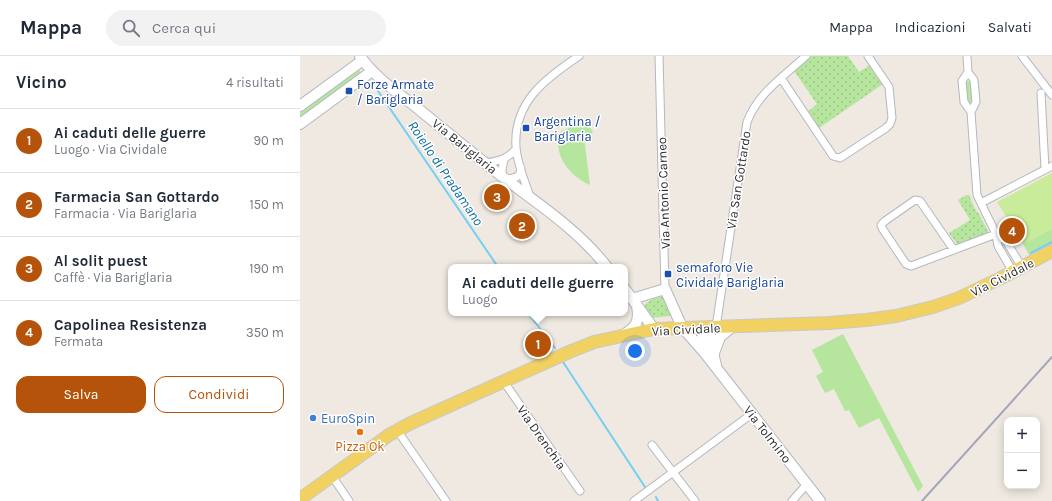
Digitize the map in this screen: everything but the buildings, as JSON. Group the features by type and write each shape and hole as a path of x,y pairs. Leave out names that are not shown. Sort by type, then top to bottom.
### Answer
{"main road":[{"name":"Via Cividale","path":"300,499 397,430 582,347 623,335 654,329 850,322 896,316 959,298 1052,251"}],"street":[{"path":"530,197 516,149 516,133 520,118 526,105 543,82 579,56"},
{"name":"Via Antonio Carneo","path":"659,56 665,289 682,327"},
{"name":"Via San Gottardo","path":"712,327 747,122 751,111 759,99 806,56"},
{"path":"781,78 834,156 840,158 886,128 890,124 892,118 889,87 868,56"},
{"path":"967,56 968,72 974,80 976,102 971,112 976,190 996,234 1006,241 1018,269"},
{"path":"1022,56 1052,95"},
{"path":"300,106 361,58"},
{"name":"Via Bariglaria","path":"361,58 372,71 586,242 604,264"},
{"path":"300,124 372,71"},
{"path":"968,72 962,81 964,102 971,112"},
{"path":"1041,92 1045,169"},
{"path":"486,163 504,159 511,155 516,149"},
{"path":"504,159 502,176 508,179 517,177 520,174 521,168"},
{"path":"981,203 1052,166"},
{"path":"954,250 920,201 915,200 881,224 882,228 906,264 909,266 913,266 996,234"},
{"path":"635,302 665,289"},
{"path":"628,294 654,329"},
{"path":"623,335 633,328 637,322 639,314 635,302"},
{"name":"Via Tolmino","path":"682,327 709,354 716,367 820,501"},
{"name":"Via Tolmino","path":"709,354 712,327"},
{"path":"709,354 720,337 732,327"},
{"name":"Via Drenchia","path":"504,382 580,491"},
{"path":"634,501 753,413"},
{"path":"397,430 446,501"},
{"path":"652,445 695,501"},
{"path":"332,476 349,501"},
{"path":"792,501 807,484"}],"green space":[{"path":"806,56 848,56 859,72 873,63 886,82 816,130 805,114 817,104 792,68"},
{"path":"358,68 362,74 300,119 300,111"},
{"path":"972,81 973,102 966,102 965,82"},
{"path":"585,120 593,132 589,137 584,138 590,185 569,170 564,163 558,148 561,131"},
{"path":"1052,173 1052,229 1023,244 997,202"},
{"path":"966,195 969,195 975,209 989,233 958,245 949,233 970,220 958,200"},
{"path":"1052,229 1052,244 1030,256 1023,244"},
{"path":"664,296 671,316 649,318 644,310 645,304 653,299"},
{"path":"843,334 923,486 918,492 879,418 859,428 849,410 845,411 834,389 825,393 816,376 823,372 812,350"}],"waterway":[{"name":"Roiello di Pradamano","path":"378,91 496,264"},
{"path":"1031,253 1052,242"},
{"name":"Roiello di Pradamano","path":"530,316 555,348"},
{"name":"Roiello di Pradamano","path":"563,362 645,487"},
{"name":"Roiello di Pradamano","path":"656,497 658,501"}],"railway":[{"path":"922,501 1052,357"}],"place":[{"name":"Forze Armate / Bariglaria","path":"349,91"},
{"name":"Argentina / Bariglaria","path":"526,128"},
{"name":"Al solit puest","path":"497,197"},
{"name":"Farmacia San Gottardo","path":"522,226"},
{"name":"Capolinea Resistenza","path":"1012,231"},
{"name":"semaforo Vie Cividale Bariglaria","path":"668,274"},
{"name":"Ai caduti delle guerre","path":"538,344"},
{"name":"EuroSpin","path":"313,418"},
{"name":"Pizza Ok","path":"360,432"}]}
